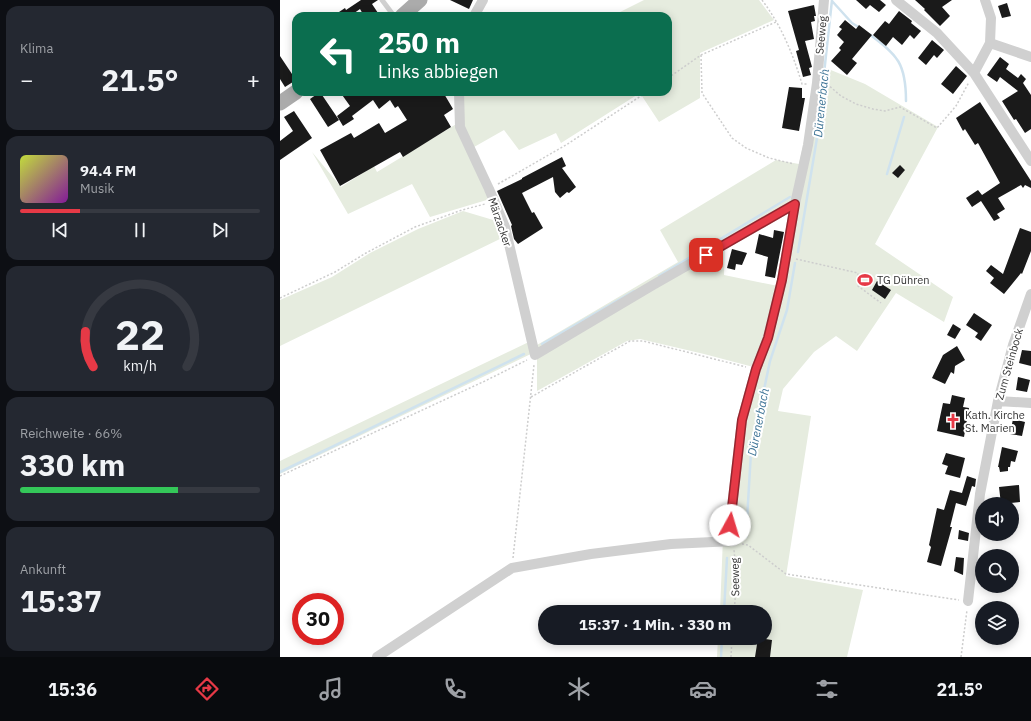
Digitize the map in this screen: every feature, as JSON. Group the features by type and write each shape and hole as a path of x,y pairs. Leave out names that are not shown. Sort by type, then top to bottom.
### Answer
{"main road":[{"path":"406,12 420,0"},
{"path":"280,103 292,95"}],"street":[{"path":"476,12 483,0"},
{"name":"Seeweg","path":"734,541 730,525 742,420 756,369 768,338 782,280 795,204 822,83 824,0"},
{"path":"896,0 937,33 974,73 1031,161"},
{"path":"974,73 990,43 991,18 985,0"},
{"path":"990,43 1031,57"},
{"name":"Märzacker","path":"460,96 460,127 505,227 535,355"},
{"path":"535,355 795,204"},
{"name":"Zum Steinbock","path":"968,601 980,494 998,401 1013,345 1031,294"},
{"path":"998,401 1031,403"},
{"path":"377,657 512,568 591,554 671,544 734,541"}],"lane":[{"path":"382,0 391,12"}],"path":[{"path":"762,0 790,48 802,84 822,83 856,104 881,111 900,107 937,128 956,106 974,73"},
{"path":"672,75 701,55 776,22"},
{"path":"701,55 702,93 732,138 746,148 769,158 803,167"},
{"path":"489,189 566,145 641,96"},
{"path":"280,298 335,272 366,252 415,228 462,210 494,202"},
{"path":"786,256 858,273 858,286 881,303"},
{"path":"531,397 630,341 642,342 756,369"},
{"path":"512,568 535,355"},
{"path":"280,476 485,381 535,355"},
{"path":"734,541 748,545 786,574 968,601 961,657"},
{"name":"Seeweg","path":"734,541 737,579 735,605"},
{"path":"731,657 732,645"}],"shaded area":[{"path":"644,0 759,0 774,20 700,53 700,98 659,122 642,96 672,96 672,12 620,12"},
{"path":"821,66 865,84 938,127 875,244 953,297 944,322 896,293 857,351 836,336 814,352 783,389 778,411 811,416 786,576 863,590 847,657 717,657 718,645 772,645 772,605 720,605 723,537 747,418 761,369 640,339 627,341 537,391 537,351 280,474 280,461 535,339 537,345 678,262 660,230 776,160 799,164","holes":["798,206 783,287 724,275 725,241"]},
{"path":"461,96 635,96 561,143 556,133 519,150 504,130 467,151 490,199 430,217 412,184 348,214 312,152 341,187 374,166 377,172 458,123"},
{"path":"463,211 500,222 504,237 280,346 280,300 332,277 370,253 418,229"}],"building":[{"path":"361,0 378,0 372,4 377,12 362,12 360,9 356,12 339,12 345,8 346,10"},
{"path":"450,0 473,0 469,9"},
{"path":"856,0 880,0 886,5 879,12 870,5 866,9"},
{"path":"915,0 952,0 942,7 950,16 940,26"},
{"path":"1007,3 1011,16 1002,18 998,6"},
{"path":"814,5 816,16 814,16 815,21 811,22 814,39 805,41 812,67 809,68 811,75 803,77 796,51 799,50 788,11"},
{"path":"899,11 912,21 911,23 921,31 914,39 910,35 902,45 893,37 886,46 873,35 885,21 889,24"},
{"path":"845,20 856,29 859,25 872,35 852,59 857,63 847,75 831,61 841,50 839,48 844,42 837,35 842,29 839,27"},
{"path":"932,40 944,50 937,58 934,55 926,65 918,58"},
{"path":"280,56 292,74 292,83 285,87 280,79"},
{"path":"1000,57 1009,64 1006,69 1018,78 1021,74 1026,79 1023,83 1031,95 1031,129 1025,133 1016,119 1014,120 1002,101 1018,91 1000,77 997,82 987,75"},
{"path":"956,66 967,76 953,94 941,84"},
{"path":"789,87 802,88 802,98 805,98 799,131 782,128"},
{"path":"314,96 323,96 339,120 328,127 310,99"},
{"path":"343,96 445,96 453,109 444,115 451,127 403,157 400,152 340,186 320,150 351,133 354,138 379,123 385,133 407,120 398,106 395,108 390,100 379,109 373,100 352,116 354,119 343,126 337,116 350,106"},
{"path":"980,102 1031,181 1031,188 1025,185 1023,188 1021,185 998,198 1005,209 997,214 1000,218 994,221 981,201 972,207 966,198 978,190 982,195 1000,183 978,143 975,145 965,129 963,131 956,118"},
{"path":"294,111 312,138 280,160 280,141 293,131 284,117"},
{"path":"562,157 566,166 562,168 576,187 560,198 555,192 553,177 522,193 532,213 534,212 543,228 518,244 514,239 512,225 497,191"},
{"path":"900,165 905,170 898,178 892,173"},
{"path":"1020,228 1031,232 1031,251 1022,274 1021,273 1004,294 990,283 994,278 986,271 991,265 1003,274"},
{"path":"774,230 784,232 775,278 765,276 768,257 755,253 759,234 773,238"},
{"path":"732,249 747,253 742,265 736,264 735,270 727,268"},
{"path":"877,281 891,290 885,299 872,290"},
{"path":"974,313 992,325 981,341 975,337 978,333 966,325"},
{"path":"953,324 961,329 955,339 947,335"},
{"path":"957,346 965,360 955,366 954,374 951,372 945,384 932,378 943,355"},
{"path":"1022,350 1031,351 1031,366 1019,363"},
{"path":"1018,377 1030,380 1027,392 1016,390"},
{"name":"Kath. Kirche St. Marien","path":"952,395 965,398 963,407 969,408 964,437 937,431 943,403 950,404"},
{"path":"1013,419 1025,422 1022,436 1010,434"},
{"path":"1002,447 1018,451 1015,462 1011,461 1008,471 1000,472 998,467"},
{"path":"946,453 965,458 960,478 945,474 948,466 942,464"},
{"path":"967,476 976,479 975,487 972,486 966,506 956,503 950,527 952,527 941,566 927,562 931,547 929,545 937,508 944,510 950,490 962,493"},
{"path":"1019,485 1020,502 1019,497 1000,497 999,487"},
{"path":"959,530 969,533 968,541 958,539"},
{"path":"956,557 964,558 963,575 954,571"},
{"path":"757,645 771,645 770,657 755,657"}],"waterway":[{"name":"Dürenerbach","path":"798,252 817,138 832,0"},
{"name":"Dürenerbach","path":"832,1 852,23 860,28"},
{"name":"Dürenerbach","path":"869,34 887,48 902,69 906,88 906,101"},
{"name":"Dürenerbach","path":"887,174 904,117"},
{"path":"659,276 790,197"},
{"name":"Dürenerbach","path":"746,537 751,452 770,361 787,310 795,263"},
{"path":"542,344 634,291"},
{"path":"280,472 524,354"},
{"name":"Dürenerbach","path":"724,605 727,558"},
{"name":"Dürenerbach","path":"721,657 722,645"}],"place":[{"name":"TG Dühren","path":"865,280"},
{"name":"Kath. Kirche St. Marien","path":"953,421"}],"route":[{"path":"706,255 795,204 782,280 768,338 756,369 742,420 730,525"}]}
